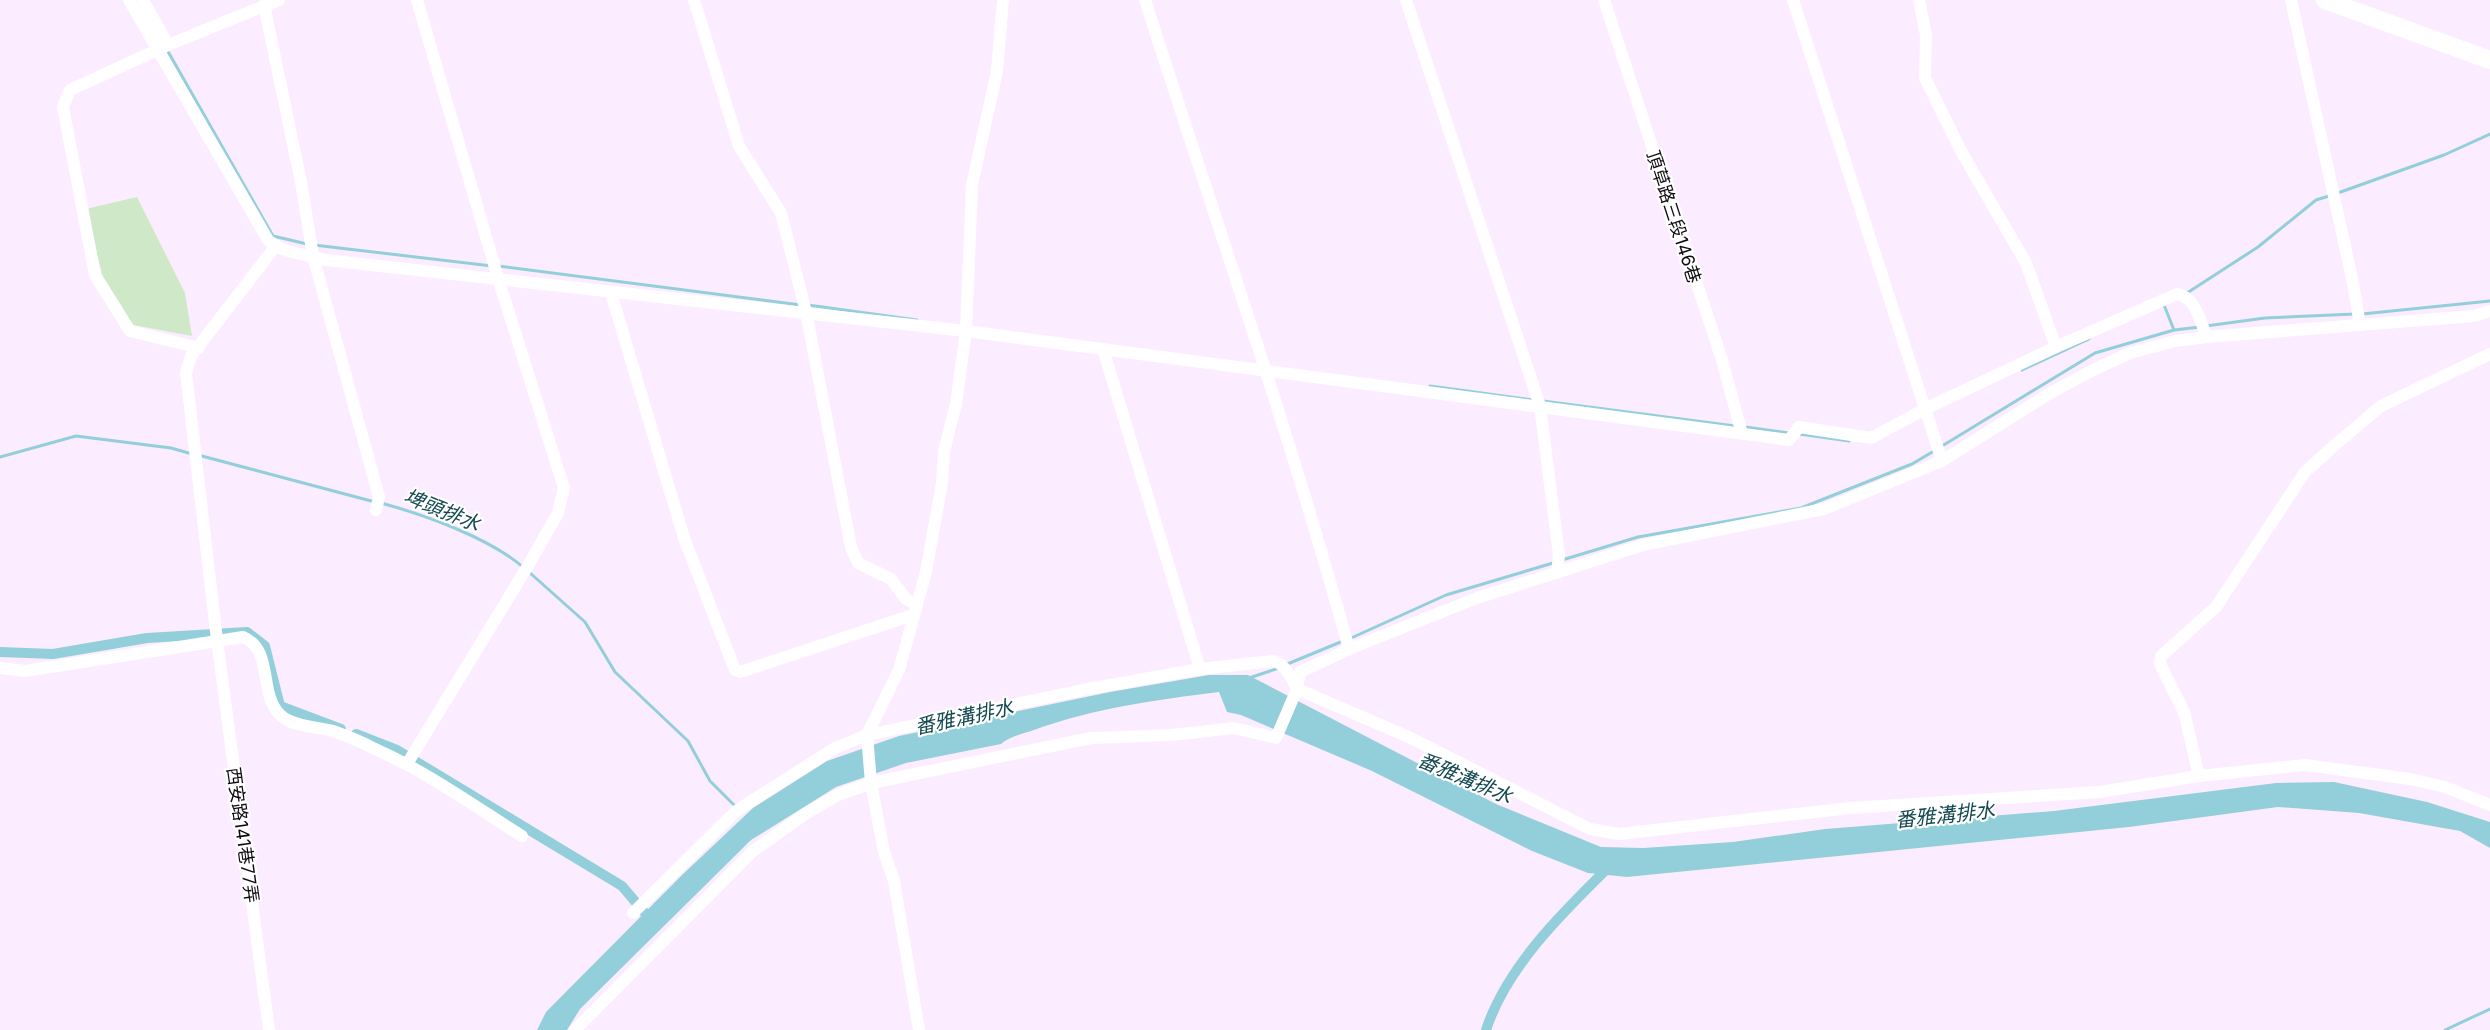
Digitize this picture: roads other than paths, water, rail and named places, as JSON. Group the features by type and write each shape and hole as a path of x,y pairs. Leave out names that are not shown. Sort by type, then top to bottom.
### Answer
{"street":[{"path":"129,0 163,47"},
{"path":"143,0 163,47 268,240 275,247 326,260 966,331 1789,440 1799,427 1871,438 1927,408 2056,346 2177,294 2185,295 2193,304 2207,337"},
{"path":"199,348 130,331 95,275 63,107 70,90 163,47 279,0"},
{"path":"410,759 558,513 564,488 498,278 417,0"},
{"path":"694,0 739,146 781,213 806,312 851,547 858,563 891,579 915,610"},
{"path":"919,1030 894,881 884,852 870,783 867,735 899,670 938,505 944,451 956,404 966,331 972,184 997,71 1003,0"},
{"path":"1145,0 1266,372 1347,642"},
{"path":"1406,0 1540,406 1558,565"},
{"name":"頂草路三段146巷","path":"1604,0 1722,360 1742,434"},
{"path":"1793,0 1927,408 1942,461"},
{"path":"1919,0 1926,34 1924,72 1928,84 1961,151 2026,263 2056,346"},
{"path":"2291,0 2353,283 2358,318"},
{"path":"2325,0 2490,60"},
{"path":"264,5 313,256 379,496 376,510"},
{"name":"西安路141巷77弄","path":"269,1030 214,619 186,373 192,356 275,247"},
{"path":"611,293 684,538 735,670 740,672 915,610"},
{"path":"575,1030 753,851 805,814 838,795 870,783 1091,738 1172,735 1234,728 1276,738 1297,688 1300,672 1347,642 1477,598 1558,565 1643,545 1824,509 1942,461 2047,395 2130,353 2175,340 2358,318 2474,316 2490,311"},
{"path":"1103,349 1200,669"},
{"path":"2199,776 2184,712 2160,664 2161,656 2216,607 2305,472 2381,406 2490,354"},
{"path":"0,668 24,671 243,637 256,645 260,651 271,701 276,711 287,720 334,732 410,759 522,836"},
{"path":"633,913 736,811 835,748 867,735 1200,669 1284,667 1297,688 1411,738 1590,829 1619,834 1850,808 2100,792 2199,776 2305,765 2355,770 2445,787 2490,805"}],"water":[{"path":"1209,675 1248,675 1496,804 1601,847 1643,848 1733,842 1825,829 2054,811 2276,783 2334,782 2427,802 2490,822 2490,848 2460,831 2359,813 2278,807 2129,827 1627,877 1588,873 1532,851 1372,771 1241,715 1227,712 1219,692 1102,710 1057,722 1008,739 1001,744 906,763 836,787 751,840 580,1009 567,1030 537,1030 546,1012 681,876 753,808 827,761 899,736 1110,692"}],"waterway":[{"path":"166,48 273,236 307,244"},
{"path":"2335,194 2444,155 2490,134"},
{"path":"2187,293 2258,247 2316,200 2329,196"},
{"path":"314,245 492,266"},
{"path":"498,266 801,305"},
{"path":"2362,314 2490,301"},
{"path":"808,305 917,320"},
{"path":"2164,305 2174,330"},
{"path":"2206,326 2265,318 2355,314"},
{"path":"1942,446 2095,353 2174,330 2200,327"},
{"path":"2022,370 2089,339"},
{"path":"1430,386 1533,400"},
{"path":"1543,401 1735,426"},
{"path":"1745,427 1789,433"},
{"path":"1799,434 1849,441"},
{"name":"埤頭排水","path":"0,457 76,436 171,448 192,454"},
{"path":"1562,560 1638,537 1801,508 1912,464 1934,451"},
{"name":"埤頭排水","path":"198,455 375,502"},
{"name":"埤頭排水","path":"381,503 437,521 475,537 510,557 524,568"},
{"path":"1349,639 1446,595 1553,563"},
{"name":"埤頭排水","path":"529,572 585,622 615,672 688,741 710,781 737,808"},
{"path":"0,652 53,654 147,638 247,632 265,646 280,706 341,729"},
{"path":"1285,665 1343,641"},
{"path":"1249,678 1279,668"},
{"path":"356,734 397,750 622,886 644,912"},
{"path":"1486,1030 1495,1006 1522,962 1556,921 1611,865"},
{"path":"2445,1030 2490,1009"}],"water label":[{"name":"番雅溝排水","path":"964,717"},
{"name":"番雅溝排水","path":"1465,778"},
{"name":"番雅溝排水","path":"1945,815"}]}
